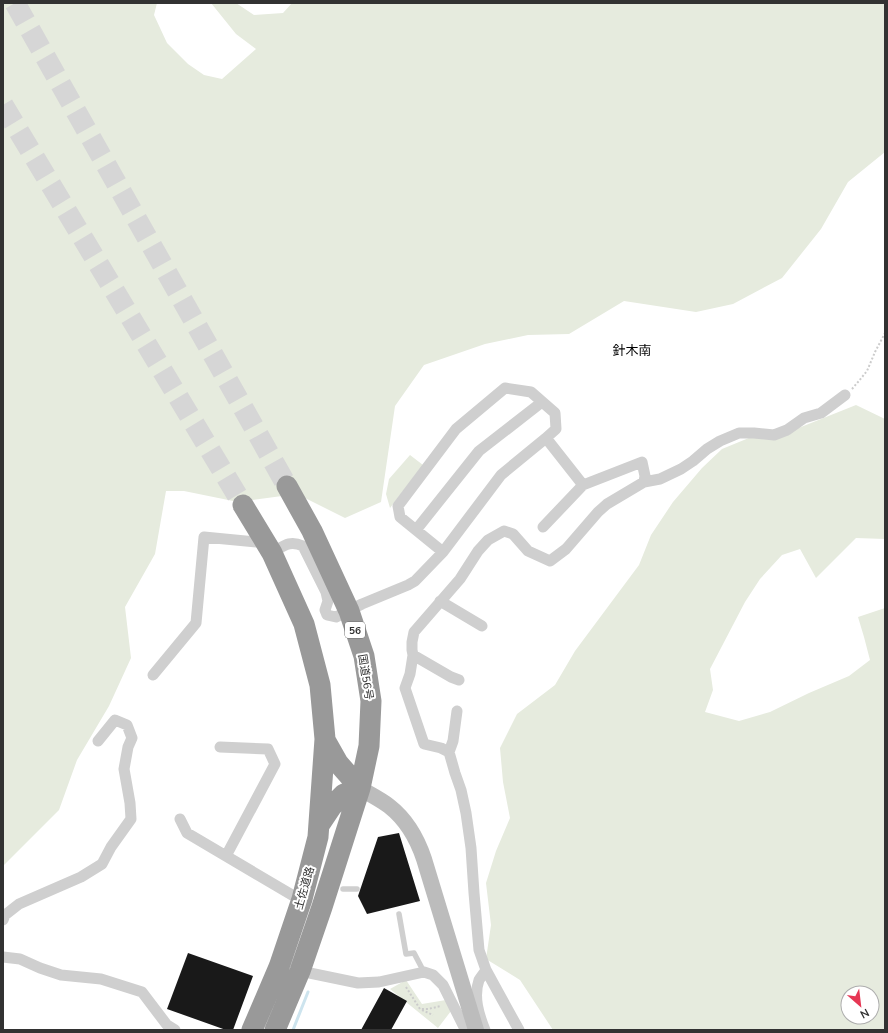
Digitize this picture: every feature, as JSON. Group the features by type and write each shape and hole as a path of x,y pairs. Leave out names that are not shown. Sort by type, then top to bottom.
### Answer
{"highway":[{"name":"国道56号","path":"287,486 312,531 349,611 364,656 371,701 369,746 360,788"},
{"path":"243,505 269,548 304,624 320,685 325,739 338,763 360,788 344,794 332,806 320,824"},
{"name":"土佐道路","path":"252,1030 279,967 302,899 318,837 325,739"},
{"name":"土佐道路","path":"276,1030 300,971 360,788"}],"street":[{"path":"153,675 196,623 204,537 269,548 295,542 303,546 326,592 328,601 325,610 327,615 336,617 415,581 442,552 501,475 556,429 555,413 531,392 505,388 456,429 398,506 400,517 442,552"},
{"path":"449,752 441,748 424,744 405,688 410,674 414,632 460,579 478,551 488,540 504,531 513,534 528,551 550,561 566,549 598,512 608,504 644,482 660,479 681,469 707,449 720,441 739,433 774,435 787,430 804,418 820,413 845,395"},
{"path":"416,530 479,451 542,402"},
{"path":"546,438 583,485"},
{"path":"543,527 583,485 642,462 645,476 644,482"},
{"path":"440,601 482,626"},
{"path":"413,655 459,680"},
{"path":"457,711 454,736 449,752 461,790 472,848 479,950 486,970 519,1030"},
{"path":"3,920 5,915 20,904 81,878 102,864 111,847 131,819 130,803 124,769 128,746 132,738 127,725 115,720 98,740"},
{"path":"220,747 268,749 275,764 226,856"},
{"path":"360,788 388,805 397,813 408,824 418,842 476,1030"},
{"path":"180,819 187,833 292,895 302,899"},
{"path":"3,957 20,959 61,975 101,979 142,992 167,1025 175,1030"},
{"path":"485,1030 478,1013 476,996 479,981 486,970"},
{"path":"300,971 358,983 379,982 424,972 433,975 443,985 465,1028 468,1030"}],"lane":[{"path":"343,889 357,889"},
{"path":"399,914 406,954 414,953 424,972"}],"path":[{"path":"845,395 867,371 885,333"},
{"path":"400,977 420,1009 433,1016"},
{"path":"420,1009 428,1009 452,1003"}],"shaded area":[{"path":"3,3 157,3 154,15 167,43 188,64 204,75 222,79 256,49 236,34 211,3 236,3 254,15 283,13 292,3 885,3 885,152 848,182 821,229 782,278 733,304 696,312 624,301 569,334 528,335 485,344 424,365 395,406 381,502 345,518 297,494 238,502 184,491 166,491 155,554 125,607 131,658 109,706 77,760 59,810 3,866"},
{"path":"856,405 885,419 885,539 856,538 816,578 800,549 782,555 760,579 745,602 710,669 713,690 705,712 739,721 770,712 849,676 870,660 858,617 885,608 885,1030 553,1030 520,980 486,959 491,925 486,883 496,851 510,818 503,782 500,748 517,714 555,685 575,651 639,565 651,535 673,502 702,468 722,449 761,433 786,433"},
{"path":"410,455 423,465 390,508 386,494 389,479"},
{"path":"406,980 422,1004 446,1000 451,1011 438,1028 390,989"}],"building":[{"path":"399,833 420,901 367,914 358,896 378,837"},
{"path":"188,953 253,976 233,1030 226,1030 167,1009"},
{"path":"384,988 407,1001 391,1030 361,1030"}],"waterway":[{"path":"293,1030 308,992"}],"tunnel":[{"path":"15,3 287,486"},
{"path":"3,105 243,505"}],"district":[{"name":"針木南","path":"632,350"}]}
